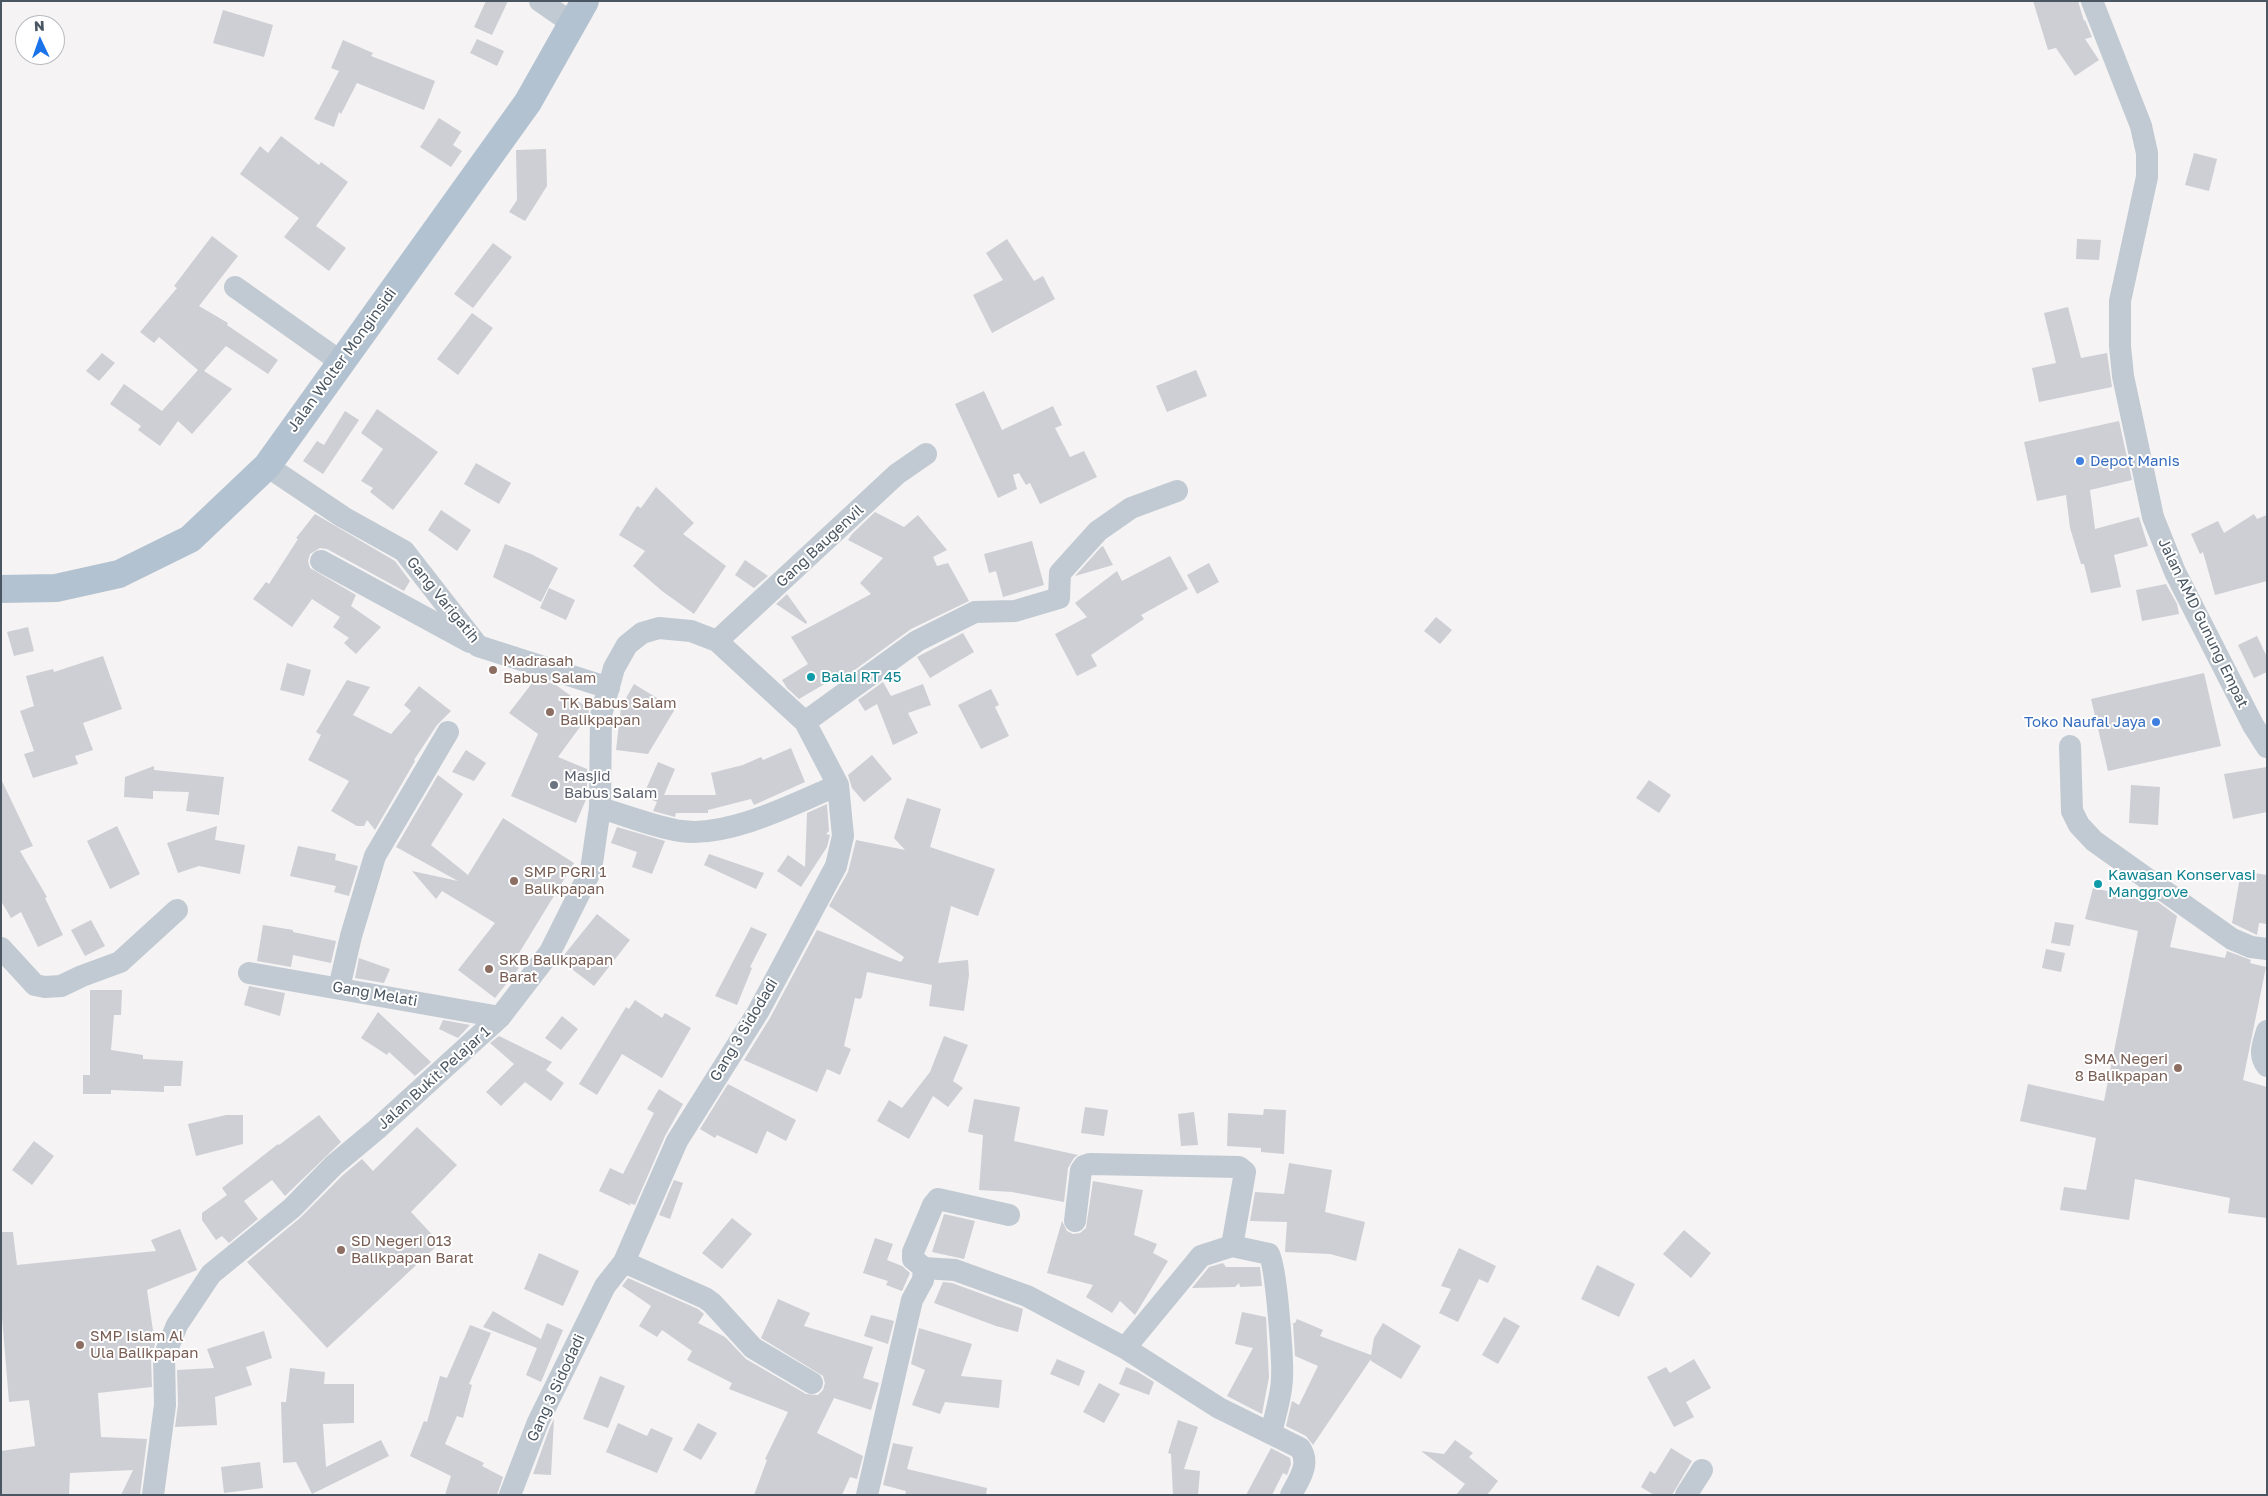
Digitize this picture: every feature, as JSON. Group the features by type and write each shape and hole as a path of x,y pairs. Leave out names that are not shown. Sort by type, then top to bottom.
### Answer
{"main road":[{"name":"Jalan Wolter Monginsidi","path":"1,589 56,588 119,574 190,539 267,466 528,102 579,13"}],"street":[{"path":"540,1 579,13"},
{"name":"Jalan AMD Gunung Empat","path":"2092,1 2142,126 2147,153 2147,177 2120,301 2120,346 2123,376 2153,517 2175,572 2252,725 2267,747"},
{"path":"236,287 341,362"},
{"name":"Gang Baugenvil","path":"717,641 897,474 926,454"},
{"name":"Gang Varigatih","path":"267,466 343,517 404,551 478,646 609,688"},
{"path":"805,722 917,641 975,612 1015,611 1059,598 1060,574 1098,531 1131,508 1177,491"},
{"path":"321,561 478,646"},
{"name":"Gang 3 Sidodadi","path":"510,1495 542,1414 605,1286 624,1262 677,1140 758,1012 836,866 843,836 838,785 805,722 717,641 691,632 659,628"},
{"name":"Jalan Bukit Pelajar 1","path":"153,1495 165,1405 164,1357 177,1325 211,1274 292,1208 334,1165 372,1134 500,1017 550,952 591,870 600,808 601,715 614,668 626,645 642,633 659,628"},
{"path":"338,988 351,936 375,856 448,732"},
{"path":"2070,746 2072,812 2079,826 2089,836 2232,939 2250,947 2267,950"},
{"path":"600,808 682,831 716,830 762,817 838,785"},
{"path":"1,948 35,985 45,987 61,986 120,962 177,910"},
{"name":"Gang Melati","path":"249,973 500,1017"},
{"path":"2267,1032 2261,1058 2267,1066"},
{"path":"1075,1221 1081,1170 1084,1166 1090,1164 1239,1167 1245,1172 1232,1246"},
{"path":"1009,1215 938,1199 933,1205 913,1252 913,1259 924,1268 955,1270 1026,1296 1125,1348 1219,1408 1300,1448 1306,1456 1299,1492"},
{"path":"1125,1348 1201,1256 1232,1246 1264,1252 1273,1258 1282,1378 1271,1434"},
{"path":"624,1262 705,1298 712,1303 752,1348 812,1383"},
{"path":"866,1495 912,1300 922,1280 924,1268"},
{"path":"1686,1495 1702,1470"}],"building":[{"path":"486,1 508,1 492,35 474,27"},
{"path":"2033,1 2078,1 2084,21 2092,37 2085,39 2099,60 2075,76 2056,48 2048,50"},
{"path":"223,10 273,25 264,57 213,43"},
{"path":"477,39 504,51 497,66 470,53"},
{"path":"343,40 373,53 371,56 435,81 424,110 357,83 341,114 339,112 334,127 314,119 339,71 331,68"},
{"path":"439,118 461,132 453,145 462,151 451,167 420,147"},
{"path":"281,136 319,165 321,162 348,182 316,226 346,248 329,271 284,237 299,218 240,174 260,146 268,153"},
{"path":"546,149 547,186 525,221 509,212 517,200 516,150"},
{"path":"2194,153 2217,159 2209,191 2185,185"},
{"path":"212,236 238,256 199,306 228,323 227,325 278,360 268,374 226,346 204,371 232,389 192,434 178,421 160,446 138,430 141,426 110,404 124,384 162,411 198,370 159,337 154,343 140,332 177,288 174,286"},
{"path":"1007,239 1034,281 1043,276 1055,299 992,333 973,295 1003,280 986,253"},
{"path":"2077,239 2101,240 2099,260 2076,259"},
{"path":"493,243 512,257 473,308 454,294"},
{"path":"2068,307 2081,358 2107,353 2112,387 2039,402 2032,368 2056,363 2044,313"},
{"path":"472,313 493,328 458,375 437,359"},
{"path":"102,353 115,363 99,381 86,371"},
{"path":"1196,370 1207,396 1167,412 1156,386"},
{"path":"984,391 1002,430 1053,406 1062,425 1055,428 1070,457 1084,451 1097,477 1040,504 1030,483 1026,485 1019,473 1013,475 1017,489 998,498 955,404"},
{"path":"377,409 438,452 393,510 370,492 373,488 361,481 383,449 361,433"},
{"path":"345,411 359,420 323,474 303,461 317,441 324,445"},
{"path":"2119,421 2132,480 2090,490 2095,529 2139,517 2148,546 2114,555 2121,587 2091,593 2084,564 2081,564 2070,528 2066,495 2037,501 2024,442"},
{"path":"476,463 511,483 499,504 464,484"},
{"path":"656,487 694,523 683,534 726,566 694,614 662,591 633,566 645,551 619,535 637,506 641,508"},
{"path":"441,510 471,530 457,551 428,530"},
{"path":"875,512 904,527 918,515 947,550 933,557 937,566 948,563 969,601 911,629 845,677 843,673 799,699 787,688 782,680 808,664 791,637 871,594 860,583 883,558 848,540"},
{"path":"315,514 395,561 410,581 404,591 327,549 320,548 310,554 308,561 310,568 356,595 351,606 381,627 356,654 344,643 349,638 333,627 340,617 312,599 292,627 253,599 266,582 269,584 298,539 296,538"},
{"path":"2254,514 2257,519 2267,515 2267,581 2215,595 2203,552 2200,554 2191,534 2218,521 2224,533"},
{"path":"1032,541 1044,585 1003,597 996,571 989,573 984,554"},
{"path":"505,544 531,554 558,568 541,602 493,577"},
{"path":"1103,546 1113,565 1075,576 1101,547"},
{"path":"1170,556 1188,589 1141,615 1144,619 1091,655 1097,666 1077,676 1055,634 1087,617 1075,603 1117,571 1122,581"},
{"path":"745,560 768,576 754,588 735,575"},
{"path":"1209,563 1219,582 1197,594 1187,575"},
{"path":"2166,584 2177,604 2179,614 2142,621 2136,590"},
{"path":"549,588 575,600 566,620 540,608"},
{"path":"787,594 807,622 806,624 776,604"},
{"path":"1436,617 1452,630 1440,644 1424,631"},
{"path":"28,627 34,651 14,656 7,632"},
{"path":"963,633 974,652 930,678 917,657"},
{"path":"2257,636 2267,657 2267,672 2254,678 2238,645"},
{"path":"103,656 122,709 83,723 93,750 75,756 78,764 33,778 24,754 34,751 20,711 34,706 26,676 53,669 54,672"},
{"path":"287,663 311,670 304,696 280,690"},
{"name":"Toko Naufal Jaya","path":"2204,673 2221,746 2108,771 2091,699"},
{"path":"536,678 556,685 589,709 588,716 558,757 587,769 587,797 576,823 511,796 538,734 509,713"},
{"path":"347,680 370,687 353,715 391,734 411,711 404,705 419,686 451,711 437,725 414,760 375,830 367,820 364,826 357,826 331,811 349,781 308,760 321,735 316,732"},
{"path":"883,682 891,696 923,684 931,705 908,713 918,733 893,745 877,704 865,711 858,700"},
{"path":"634,684 675,709 648,754 616,750 621,707"},
{"path":"991,689 999,705 995,707 1009,736 981,749 958,705"},
{"path":"791,748 805,782 754,805 751,799 708,810 708,813 676,813 675,817 653,811 657,802 643,796 658,762 675,769 664,795 716,795 711,773 743,765 761,757 763,760"},
{"path":"466,750 486,763 474,781 452,772"},
{"path":"872,755 892,779 864,802 852,788 848,775"},
{"path":"154,766 154,770 224,777 219,815 186,811 189,792 153,791 153,799 124,797 125,777"},
{"path":"2267,767 2267,812 2233,819 2224,774"},
{"path":"438,775 463,794 431,845 468,875 503,818 574,863 513,963 519,968 495,998 458,970 495,923 442,891 436,899 412,871 458,881 396,847"},
{"path":"1,779 33,846 20,851 47,897 45,898 63,935 38,947 21,912 11,918 1,901"},
{"path":"1649,780 1671,795 1659,813 1636,798"},
{"path":"2131,785 2160,787 2158,825 2129,823"},
{"path":"907,798 941,809 930,847 995,869 978,916 951,906 938,963 968,960 969,975 964,1011 929,1006 932,985 867,972 862,997 860,999 855,998 844,1046 851,1049 840,1075 827,1069 817,1092 744,1060 770,1018 817,930 901,962 904,957 829,906 848,872 856,840 905,850 894,838"},
{"path":"827,804 829,831 826,834 830,835 827,847 801,887 777,871 788,855 805,867 807,813"},
{"path":"117,826 140,874 110,889 87,841"},
{"path":"217,826 215,840 245,845 240,874 199,866 178,873 167,843"},
{"path":"617,827 665,841 652,874 632,867 637,852 611,843"},
{"path":"298,846 336,854 335,860 358,866 349,896 334,892 336,886 290,876"},
{"path":"709,854 764,873 756,889 704,865"},
{"path":"2241,871 2267,875 2267,924 2259,923 2257,935 2232,923"},
{"name":"SMA Negeri 8 Balikpapan","path":"2093,888 2158,902 2177,916 2170,947 2225,958 2227,951 2251,960 2250,963 2266,967 2243,1080 2267,1087 2267,1218 2228,1213 2230,1198 2135,1179 2129,1220 2060,1210 2064,1187 2086,1190 2096,1138 2020,1121 2028,1084 2104,1101 2138,931 2085,919"},
{"path":"597,914 630,940 594,986 560,960"},
{"path":"91,920 105,946 85,956 71,930"},
{"path":"2055,922 2074,925 2070,946 2051,943"},
{"path":"263,925 293,930 293,932 336,941 331,963 293,955 291,967 257,961"},
{"path":"751,927 767,934 750,967 752,968 737,1005 715,996"},
{"path":"2046,949 2065,953 2061,972 2042,968"},
{"path":"359,958 390,969 384,983 355,978"},
{"path":"249,986 285,993 280,1016 244,1005"},
{"path":"90,990 122,990 121,1015 114,1015 111,1050 143,1055 143,1059 183,1061 181,1086 164,1086 164,1092 111,1090 111,1094 83,1094 83,1075 90,1075"},
{"path":"635,1000 662,1018 665,1013 691,1028 662,1078 622,1054 597,1095 579,1084 626,1007 629,1009"},
{"path":"378,1012 431,1062 415,1076 389,1052 387,1055 361,1038"},
{"path":"562,1016 578,1029 561,1050 545,1038"},
{"path":"443,1020 470,1025 458,1038 439,1029"},
{"path":"499,1036 552,1062 546,1070 564,1083 551,1101 525,1082 501,1106 486,1092 514,1064 490,1043"},
{"path":"944,1036 968,1045 953,1081 963,1088 948,1107 933,1096 909,1139 877,1121 889,1100 902,1108 930,1072"},
{"path":"728,1084 796,1120 786,1141 767,1131 757,1154 717,1135 715,1138 700,1129"},
{"path":"659,1089 683,1104 665,1136 635,1205 629,1203 631,1206 599,1191 610,1168 623,1174 654,1113 647,1109"},
{"path":"974,1099 1020,1107 1014,1141 1078,1155 1068,1168 1064,1202 1012,1192 979,1190 983,1135 968,1132"},
{"path":"1085,1107 1108,1110 1104,1136 1081,1133"},
{"path":"1264,1109 1286,1110 1284,1154 1261,1152 1261,1148 1227,1146 1228,1113 1263,1115"},
{"path":"1194,1112 1198,1145 1181,1146 1178,1114"},
{"path":"226,1115 243,1115 243,1144 196,1156 188,1124"},
{"path":"319,1115 341,1142 285,1196 272,1180 244,1201 258,1219 229,1243 222,1236 216,1240 202,1220 202,1213 227,1195 222,1188"},
{"name":"SD Negeri 013 Balikpapan Barat","path":"417,1127 457,1165 411,1212 440,1243 327,1348 247,1262 300,1218 343,1175 362,1159 373,1171"},
{"path":"34,1141 54,1156 32,1185 12,1170"},
{"path":"1289,1163 1332,1170 1325,1212 1365,1222 1356,1261 1330,1254 1285,1252 1287,1222 1250,1221 1255,1192 1284,1194"},
{"path":"674,1180 683,1183 670,1219 659,1215"},
{"path":"1093,1181 1143,1190 1134,1235 1157,1244 1153,1253 1168,1261 1135,1315 1120,1301 1112,1313 1086,1297 1093,1285 1047,1273 1062,1221 1067,1231 1073,1234 1080,1233 1086,1228"},
{"path":"944,1214 975,1221 964,1259 932,1252"},
{"path":"732,1218 752,1234 722,1269 702,1253"},
{"name":"SMP Islam Al Ula Balikpapan","path":"180,1229 197,1270 147,1290 155,1344 151,1357 152,1387 98,1393 101,1437 147,1439 140,1495 121,1495 133,1470 70,1473 69,1495 1,1495 1,1451 35,1446 29,1400 9,1402 1,1305 1,1232 13,1232 17,1265 156,1251 151,1240"},
{"path":"1684,1230 1711,1253 1691,1278 1663,1254"},
{"path":"875,1238 893,1244 887,1260 902,1266 910,1273 902,1291 886,1285 888,1281 863,1273"},
{"path":"1459,1248 1496,1266 1488,1283 1479,1279 1458,1322 1439,1313 1451,1289 1441,1286"},
{"path":"539,1253 579,1271 563,1306 524,1289"},
{"path":"1223,1263 1226,1267 1260,1267 1262,1286 1240,1287 1239,1283 1235,1287 1192,1288 1209,1267"},
{"path":"1597,1265 1635,1284 1619,1317 1581,1299"},
{"path":"628,1278 698,1309 704,1314 698,1323 725,1337 746,1359 806,1394 818,1395 823,1390 825,1383 823,1376 761,1338 778,1299 810,1313 804,1326 873,1347 863,1378 879,1383 871,1410 834,1398 817,1433 863,1456 857,1479 850,1477 842,1495 754,1495 767,1460 765,1459 788,1412 729,1389 732,1383 687,1360 692,1351 662,1330 657,1337 639,1326 651,1306 622,1286"},
{"path":"943,1282 952,1283 1023,1309 1018,1332 996,1326 934,1303"},
{"path":"493,1311 541,1339 547,1323 563,1330 541,1382 526,1375 537,1348 483,1327"},
{"path":"1242,1312 1266,1317 1269,1377 1262,1414 1227,1396 1253,1348 1235,1344"},
{"path":"871,1315 894,1321 888,1344 864,1336"},
{"path":"1504,1317 1520,1326 1498,1364 1482,1355"},
{"path":"1297,1319 1323,1330 1320,1336 1371,1355 1374,1338 1383,1323 1421,1346 1401,1379 1371,1361 1371,1359 1313,1445 1306,1436 1286,1426 1292,1401 1299,1405 1318,1366 1295,1356 1293,1323"},
{"path":"470,1325 491,1333 469,1384 472,1385 463,1418 457,1416 445,1444 484,1463 482,1466 503,1477 497,1495 445,1495 451,1476 410,1456 424,1421 427,1422 440,1376 447,1378"},
{"path":"919,1328 972,1344 961,1376 1002,1380 999,1408 945,1402 940,1414 912,1405 925,1370 911,1364"},
{"path":"264,1331 272,1358 246,1367 252,1385 215,1397 217,1425 175,1427 178,1405 177,1370 214,1368 207,1349"},
{"path":"1057,1359 1085,1371 1079,1386 1050,1374"},
{"path":"1694,1359 1711,1388 1686,1402 1694,1417 1674,1427 1647,1377 1666,1367 1670,1373"},
{"path":"1126,1367 1154,1382 1149,1395 1119,1384"},
{"path":"290,1368 325,1372 324,1384 354,1384 354,1423 323,1424 326,1467 381,1440 389,1456 312,1494 296,1462 283,1463 281,1402 286,1402"},
{"path":"600,1376 625,1386 608,1428 583,1419"},
{"path":"1099,1383 1120,1394 1104,1423 1083,1412"},
{"path":"554,1419 551,1475 533,1474 550,1427"},
{"path":"1178,1420 1198,1427 1184,1469 1200,1471 1198,1495 1173,1495 1171,1454 1168,1453"},
{"path":"618,1423 647,1436 651,1428 673,1438 657,1473 606,1452"},
{"path":"698,1423 717,1433 701,1460 683,1450"},
{"path":"1455,1440 1473,1453 1469,1457 1498,1481 1487,1495 1456,1495 1465,1484 1421,1451 1444,1454"},
{"path":"893,1443 913,1447 907,1469 987,1488 986,1495 905,1495 906,1491 883,1485"},
{"path":"1271,1448 1290,1458 1291,1464 1287,1475 1283,1473 1272,1495 1246,1495"},
{"path":"1671,1448 1692,1461 1672,1495 1654,1495 1641,1487 1650,1471 1655,1474"},
{"path":"260,1462 263,1488 224,1493 221,1467"}],"place":[{"name":"Depot Manis","path":"2080,461"},
{"name":"Madrasah Babus Salam","path":"493,670"},
{"name":"Balai RT 45","path":"811,677"},
{"name":"TK Babus Salam Balikpapan","path":"550,712"},
{"name":"Toko Naufal Jaya","path":"2156,722"},
{"name":"Masjid Babus Salam","path":"554,785"},
{"name":"SMP PGRI 1 Balikpapan","path":"514,881"},
{"name":"Kawasan Konservasi Manggrove","path":"2098,884"},
{"name":"SKB Balikpapan Barat","path":"489,969"},
{"name":"SMA Negeri 8 Balikpapan","path":"2178,1068"},
{"name":"SD Negeri 013 Balikpapan Barat","path":"341,1250"},
{"name":"SMP Islam Al Ula Balikpapan","path":"80,1345"}]}
